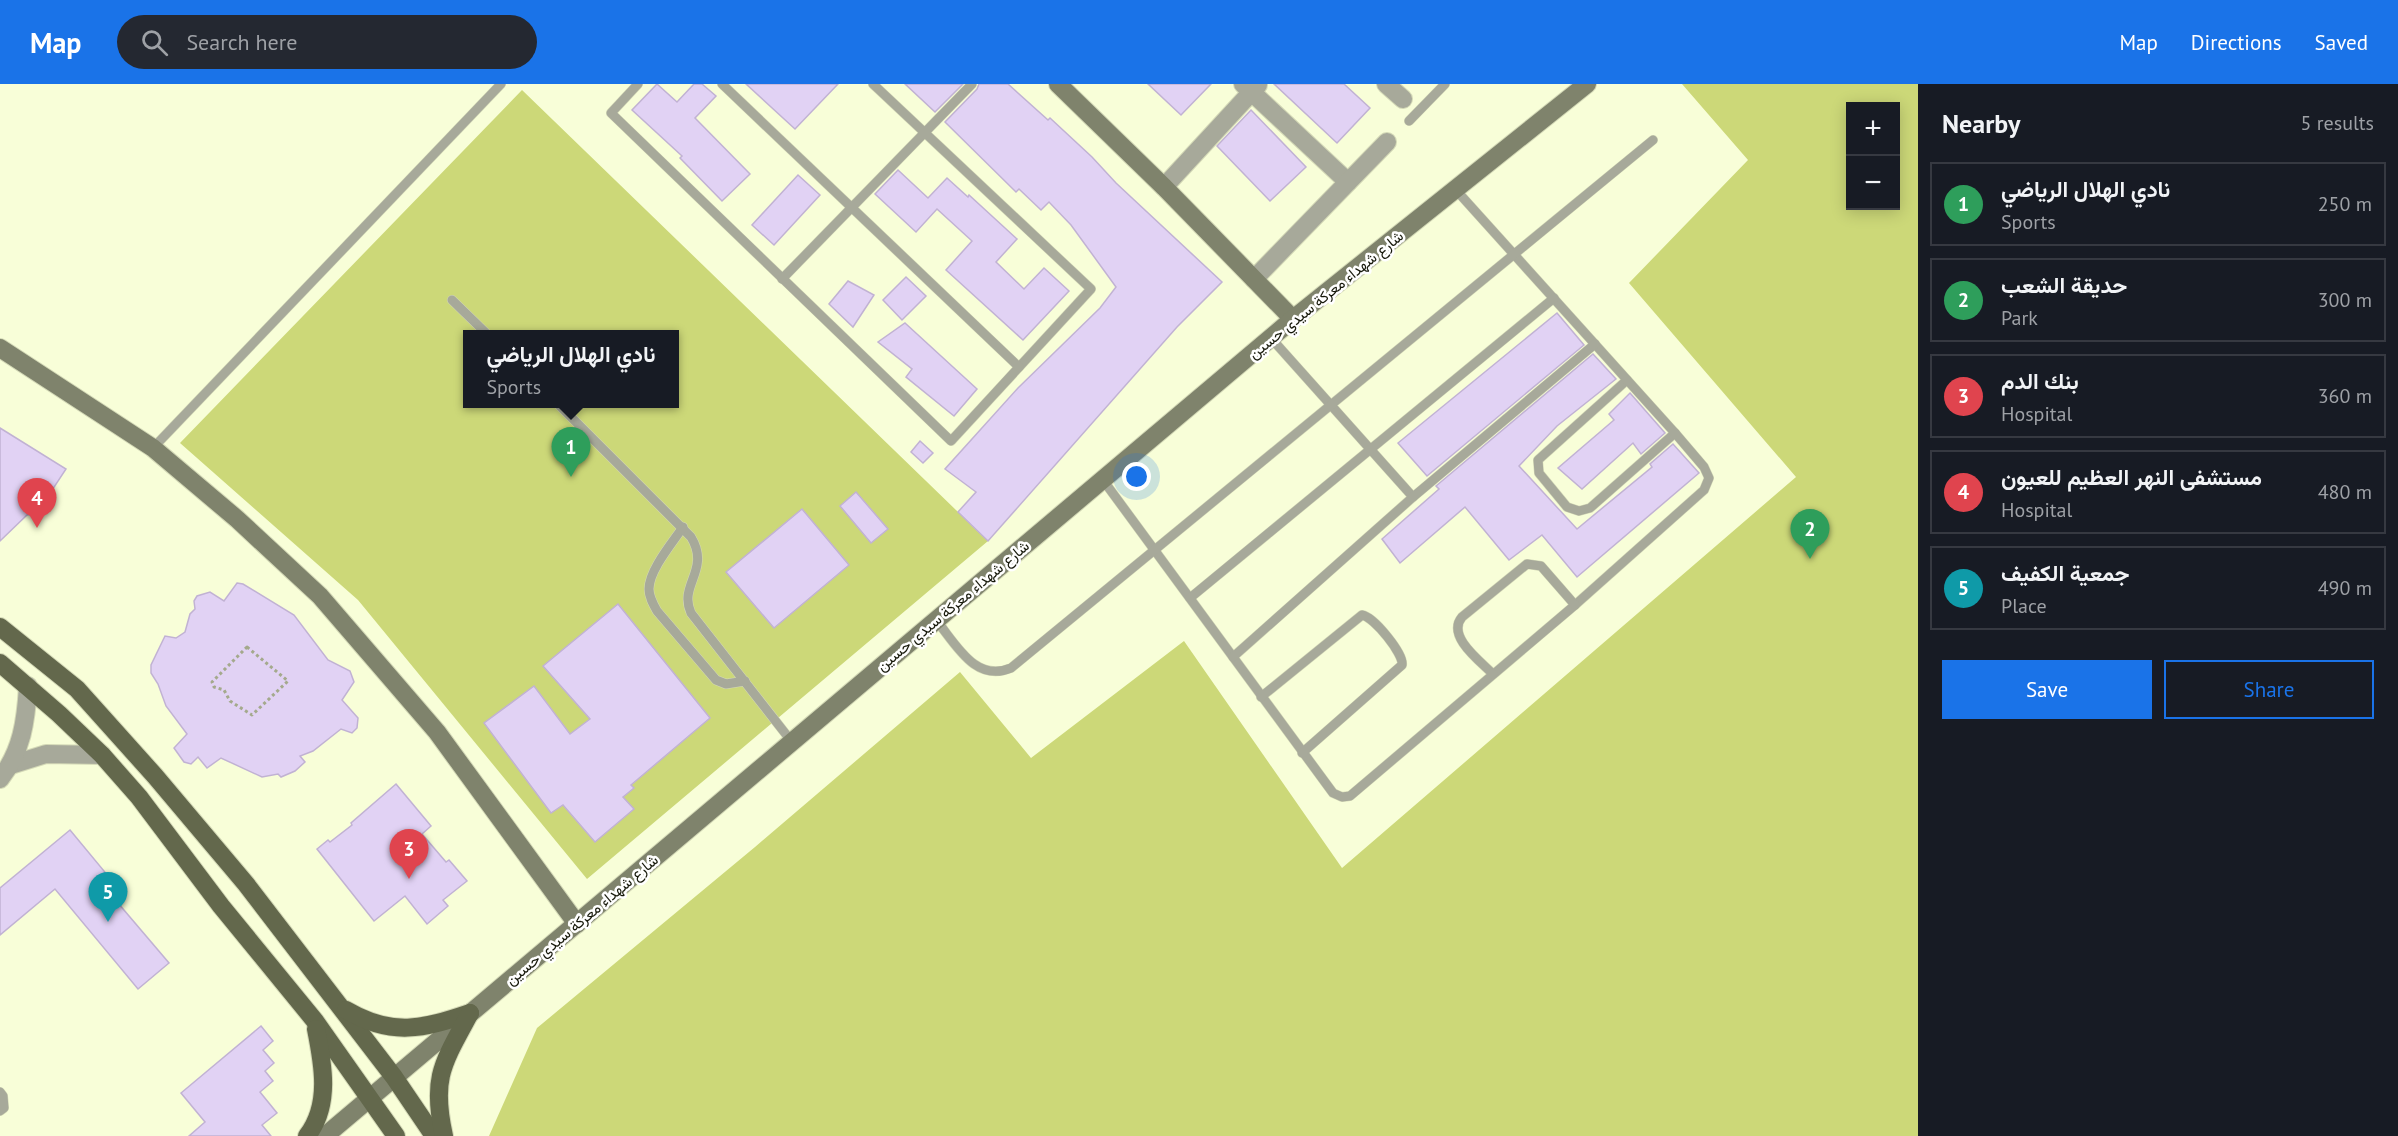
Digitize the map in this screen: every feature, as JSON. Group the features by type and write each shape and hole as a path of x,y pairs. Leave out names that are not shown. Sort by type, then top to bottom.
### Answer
{"main road":[{"path":"1058,84 1164,187 1293,319"},
{"name":"شارع شهداء معركة سيدي حسين","path":"325,1136 1293,319 1587,84"},
{"path":"0,348 153,448 237,519 320,596 437,732 577,924"},
{"path":"0,627 77,689 116,730 246,884 394,1077 434,1136"},
{"path":"0,663 102,755 139,797 221,906 315,1021 396,1136"},
{"path":"337,1004 362,1019 410,1029 434,1025 470,1013"},
{"path":"444,1136 440,1119 438,1085 447,1055 470,1013"},
{"path":"307,1136 319,1112 323,1090 324,1070 315,1021"}],"street":[{"path":"1386,84 1403,99"},
{"path":"1164,187 1251,87 1348,182"},
{"path":"1254,279 1387,142"},
{"path":"5,772 22,737 28,686"},
{"path":"5,772 46,754 102,755"}],"lane":[{"path":"153,448 501,84"},
{"path":"638,84 611,113 951,441 1091,289 873,84"},
{"path":"722,84 1019,367"},
{"path":"782,279 972,84"},
{"path":"1409,121 1444,84"},
{"path":"936,620 974,666 991,672 1002,672 1011,668 1653,140"},
{"path":"1103,480 1333,793 1342,797 1350,796 1575,605 1707,486 1707,472 1675,433 1456,190"},
{"path":"1190,598 1554,298"},
{"path":"452,300 483,330"},
{"path":"1271,338 1413,497"},
{"path":"1233,657 1413,497 1595,344"},
{"path":"1627,380 1538,460 1539,473 1567,507 1579,511 1590,508 1675,433"},
{"path":"562,408 683,527 695,544 699,560 687,606 696,622 792,742"},
{"path":"683,527 652,576 649,588 651,599 657,611 713,678 726,684 744,681"},
{"path":"1493,675 1458,635 1458,623 1462,617 1527,564 1541,567 1575,605"},
{"path":"1261,697 1362,615 1371,618 1401,655 1402,665 1302,753"},
{"path":"0,1092 3,1096 4,1108 0,1111"}],"path":[{"path":"247,647 288,681 252,715 230,700 224,690 214,687 212,682 247,647"}],"green space":[{"path":"1682,84 1918,84 1918,1136 489,1136 537,1028 755,847 960,672 1031,758 1184,641 1342,868 1796,477 1629,283 1748,160"},
{"path":"522,90 988,541 587,879 358,600 180,443"}],"building":[{"path":"657,84 677,102 694,84 702,84 716,96 695,118 750,174 722,201 680,158 682,156 632,110"},
{"path":"746,84 838,84 795,129"},
{"path":"905,84 963,84 935,112"},
{"path":"979,84 1008,84 1048,120 1050,118 1222,282 1177,327 988,541 958,512 976,492 945,469 1018,388 1100,308 1116,287 1071,225 1049,202 1041,210 1019,189 1016,192 945,122 977,89"},
{"path":"1148,84 1211,84 1181,115"},
{"path":"1274,84 1344,84 1370,108 1337,143"},
{"path":"1251,110 1306,167 1270,201 1217,146"},
{"path":"898,170 928,198 947,178 1017,239 996,262 1024,289 1044,268 1069,291 1023,340 946,270 972,241 937,209 916,232 875,194"},
{"path":"798,175 820,195 774,245 752,225"},
{"path":"906,277 926,296 902,320 883,300"},
{"path":"848,281 874,295 853,327 829,304"},
{"path":"1557,313 1584,345 1427,476 1398,443"},
{"path":"905,323 977,389 954,416 906,377 912,369 878,342"},
{"path":"1593,354 1616,379 1557,426 1519,466 1577,529 1652,467 1650,464 1673,444 1699,473 1577,577 1542,535 1509,560 1465,507 1400,563 1382,539 1439,489 1436,486"},
{"path":"1630,393 1665,433 1641,454 1633,443 1582,489 1558,468 1614,420 1609,414"},
{"path":"0,428 66,469 37,513 27,515 0,541"},
{"path":"920,441 933,453 923,463 911,452"},
{"path":"856,492 888,529 871,543 840,506"},
{"path":"802,509 849,565 774,628 726,572"},
{"path":"237,583 243,584 294,615 328,660 350,671 354,682 342,700 358,718 357,728 352,733 341,729 313,751 300,756 305,762 295,771 281,777 278,774 262,777 221,758 207,768 198,757 191,764 184,762 174,748 187,734 166,706 158,684 151,673 151,665 165,636 176,638 185,632 190,614 195,609 194,601 197,596 210,592 224,601"},
{"path":"618,604 710,718 631,785 634,788 623,797 634,809 595,842 563,805 551,813 484,723 534,686 570,734 590,719 543,666"},
{"path":"396,784 431,826 422,834 446,862 449,860 467,881 443,900 448,906 427,924 405,896 374,921 317,849 352,825 351,823"},
{"path":"70,830 109,877 101,883 169,963 138,989 55,889 0,935 0,888"},
{"path":"261,1026 273,1041 263,1050 274,1063 265,1071 273,1081 260,1092 277,1113 262,1125 271,1136 189,1136 205,1122 181,1093"}],"place":[{"name":"نادي الهلال الرياضي","path":"571,477"},
{"name":"مستشفى النهر العظيم للعيون","path":"37,528"},
{"name":"حديقة الشعب","path":"1810,559"},
{"name":"بنك الدم","path":"409,879"},
{"name":"جمعية الكفيف","path":"108,922"}]}
